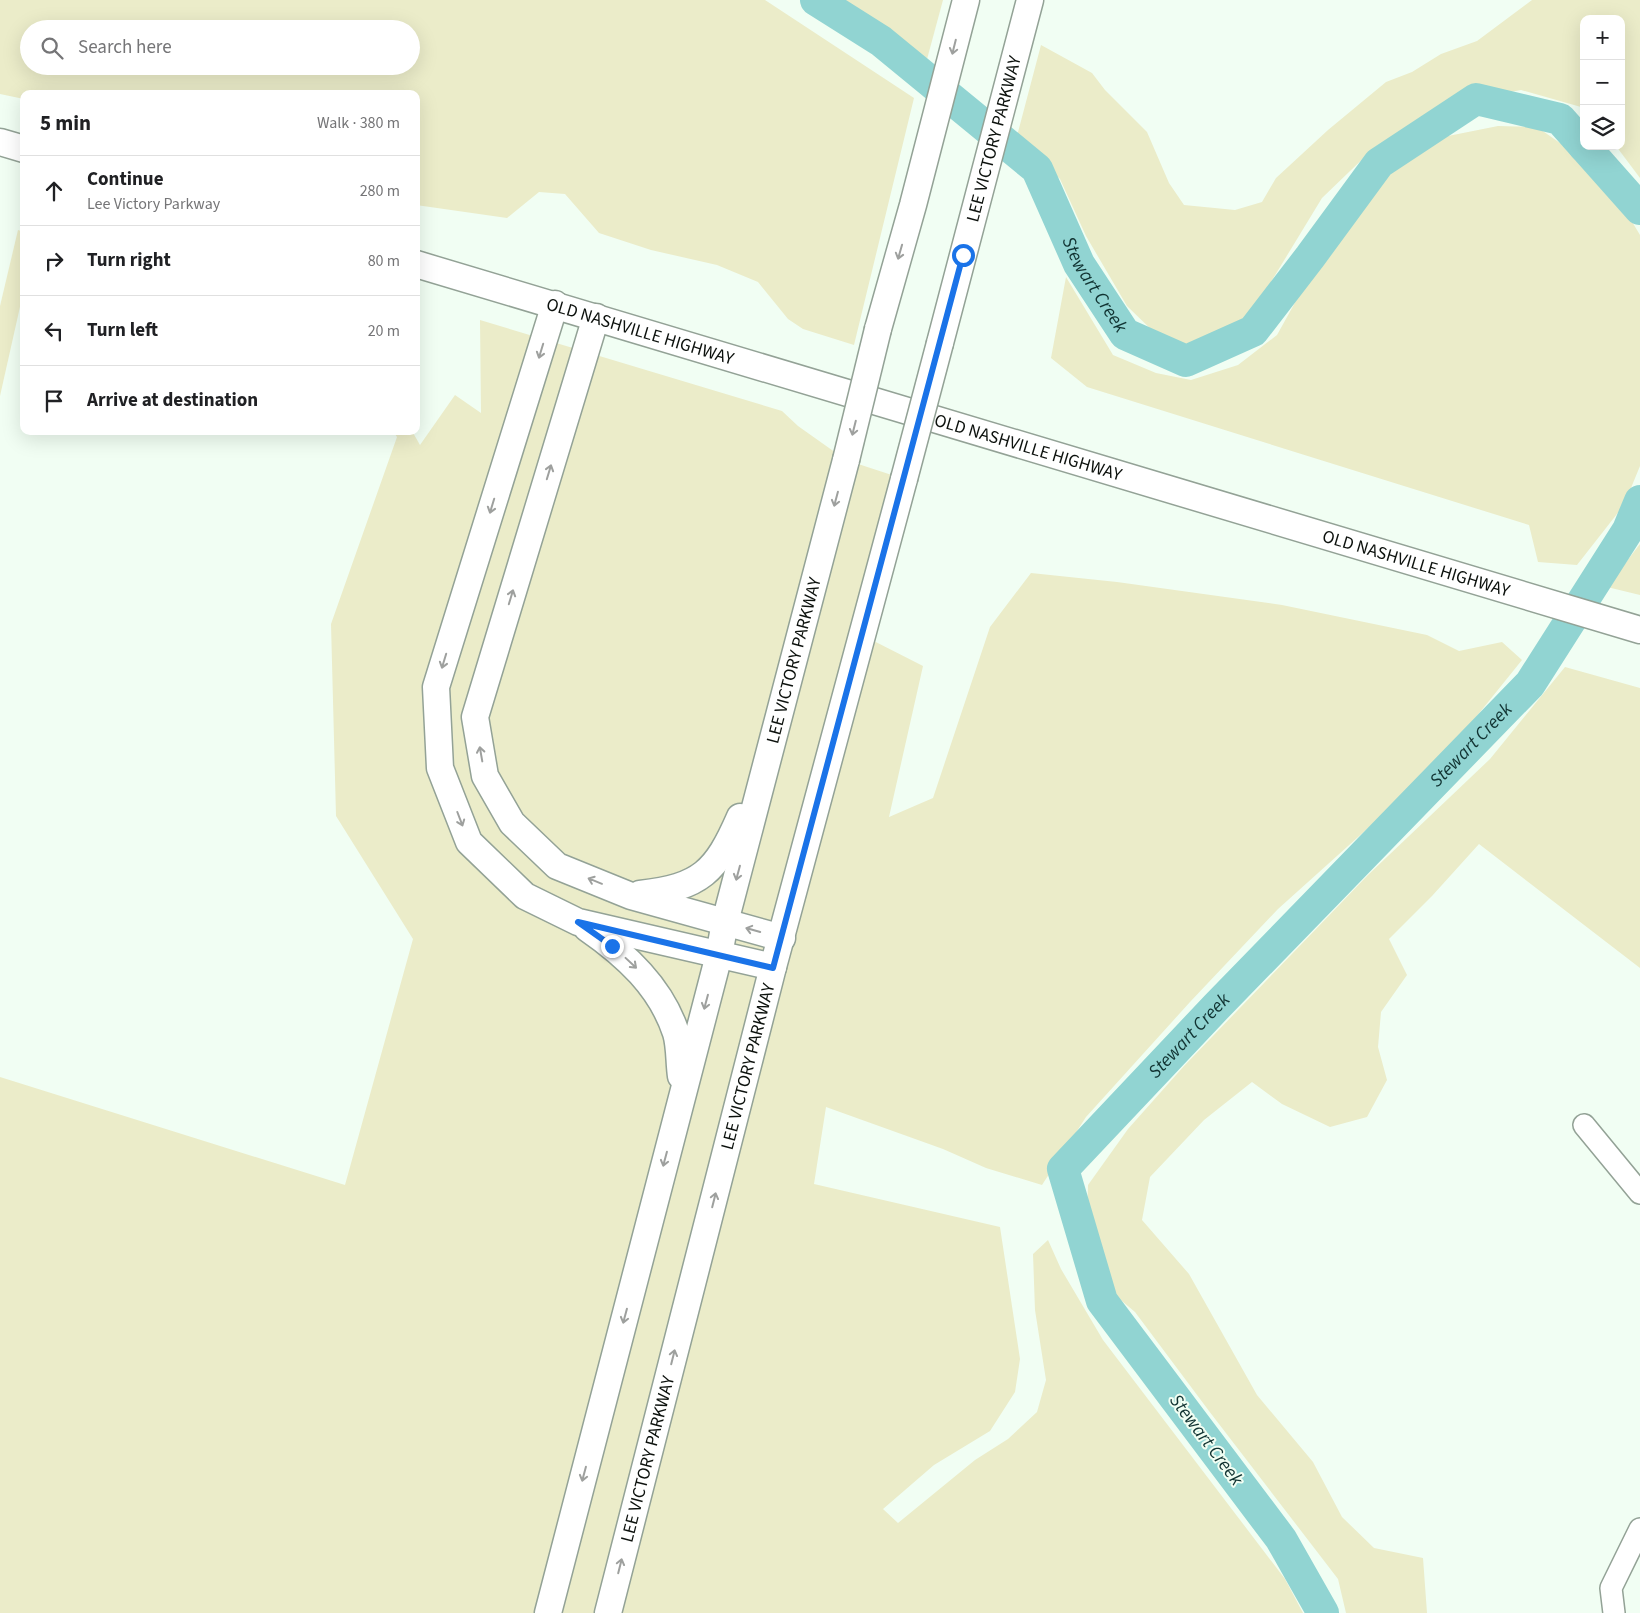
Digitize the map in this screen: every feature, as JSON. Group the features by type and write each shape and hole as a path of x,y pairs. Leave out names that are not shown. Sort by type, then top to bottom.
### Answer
{"main road":[{"name":"LEE VICTORY PARKWAY","path":"548,1613 719,955 725,922 806,618 878,330 914,205 966,0"},
{"name":"LEE VICTORY PARKWAY","path":"608,1613 773,968 1027,12"},
{"path":"0,142 20,147"},
{"name":"OLD NASHVILLE HIGHWAY","path":"420,265 1640,630"},
{"path":"555,304 436,687 440,768 469,842 524,896 578,922 612,946 640,972 663,1002 677,1035 682,1093"},
{"path":"596,317 474,717 485,776 512,824 557,866 631,896 782,938"},
{"path":"631,896 679,888 697,880 727,848 740,817 781,662 806,618"},
{"path":"578,922 773,968"}],"street":[{"path":"1584,1125 1640,1194"},
{"path":"1614,1613 1611,1588 1640,1529"}],"green space":[{"path":"0,0 765,0 914,98 854,345 803,329 788,319 758,282 717,265 651,250 599,233 565,194 539,192 507,218 420,206 420,90 20,90 20,98 0,94"},
{"path":"838,0 943,0 926,63"},
{"path":"1532,0 1640,0 1640,178 1619,150 1625,150 1625,15 1580,15 1580,107 1521,90 1452,103 1375,147 1322,198 1246,323 1195,347 1160,338 1127,306 1086,236 1060,179 1017,136 1041,45 1092,73 1105,90 1147,132 1169,183 1184,205 1235,210 1262,202 1276,178 1328,130 1386,82 1412,72 1441,54 1477,41"},
{"path":"1498,126 1537,127 1583,159 1631,220 1640,235 1640,466 1624,505 1577,565 1538,562 1529,525 1087,387 1051,358 1066,277 1113,355 1156,373 1191,380 1238,365 1277,335 1302,290 1331,255 1359,203 1393,164 1438,138"},
{"path":"18,230 20,231 20,307 0,396 0,306"},
{"path":"480,320 782,411 798,426 846,460 904,479 862,635 923,666 889,817 933,798 990,627 1031,573 1117,582 1282,605 1427,635 1459,651 1502,642 1522,660 1472,722 1377,820 1278,909 1190,1002 1086,1117 1042,1185 986,1168 943,1149 826,1107 814,1184 1000,1227 1020,1359 1015,1392 990,1431 934,1465 883,1509 898,1523 975,1460 1008,1439 1037,1412 1046,1380 1035,1310 1033,1254 1048,1240 1061,1269 1103,1340 1285,1579 1303,1613 0,1613 0,1077 345,1185 413,939 336,816 331,624 397,437 396,435 414,435 420,445 455,395 481,413"},
{"path":"1640,544 1640,595 1607,587"},
{"path":"1565,667 1640,688 1640,968 1479,844 1432,896 1389,939 1407,975 1381,1012 1378,1047 1387,1080 1367,1117 1330,1127 1282,1104 1252,1082 1204,1120 1150,1177 1142,1220 1189,1274 1257,1395 1313,1462 1342,1517 1374,1548 1423,1558 1427,1613 1346,1613 1338,1579 1135,1312 1110,1291 1087,1225 1088,1185 1128,1129 1184,1066 1368,875 1490,759"}],"waterway":[{"name":"Stewart Creek","path":"816,0 881,41 1037,169 1079,264 1125,334 1186,361 1253,331 1379,163 1476,99 1560,119 1580,142"},
{"name":"Stewart Creek","path":"1588,150 1640,209"},
{"name":"Stewart Creek","path":"1323,1613 1281,1539 1102,1301 1063,1169 1216,1007 1530,684 1628,530 1640,501"}],"route":[{"path":"612,946 578,922 773,968 963,255"}]}
